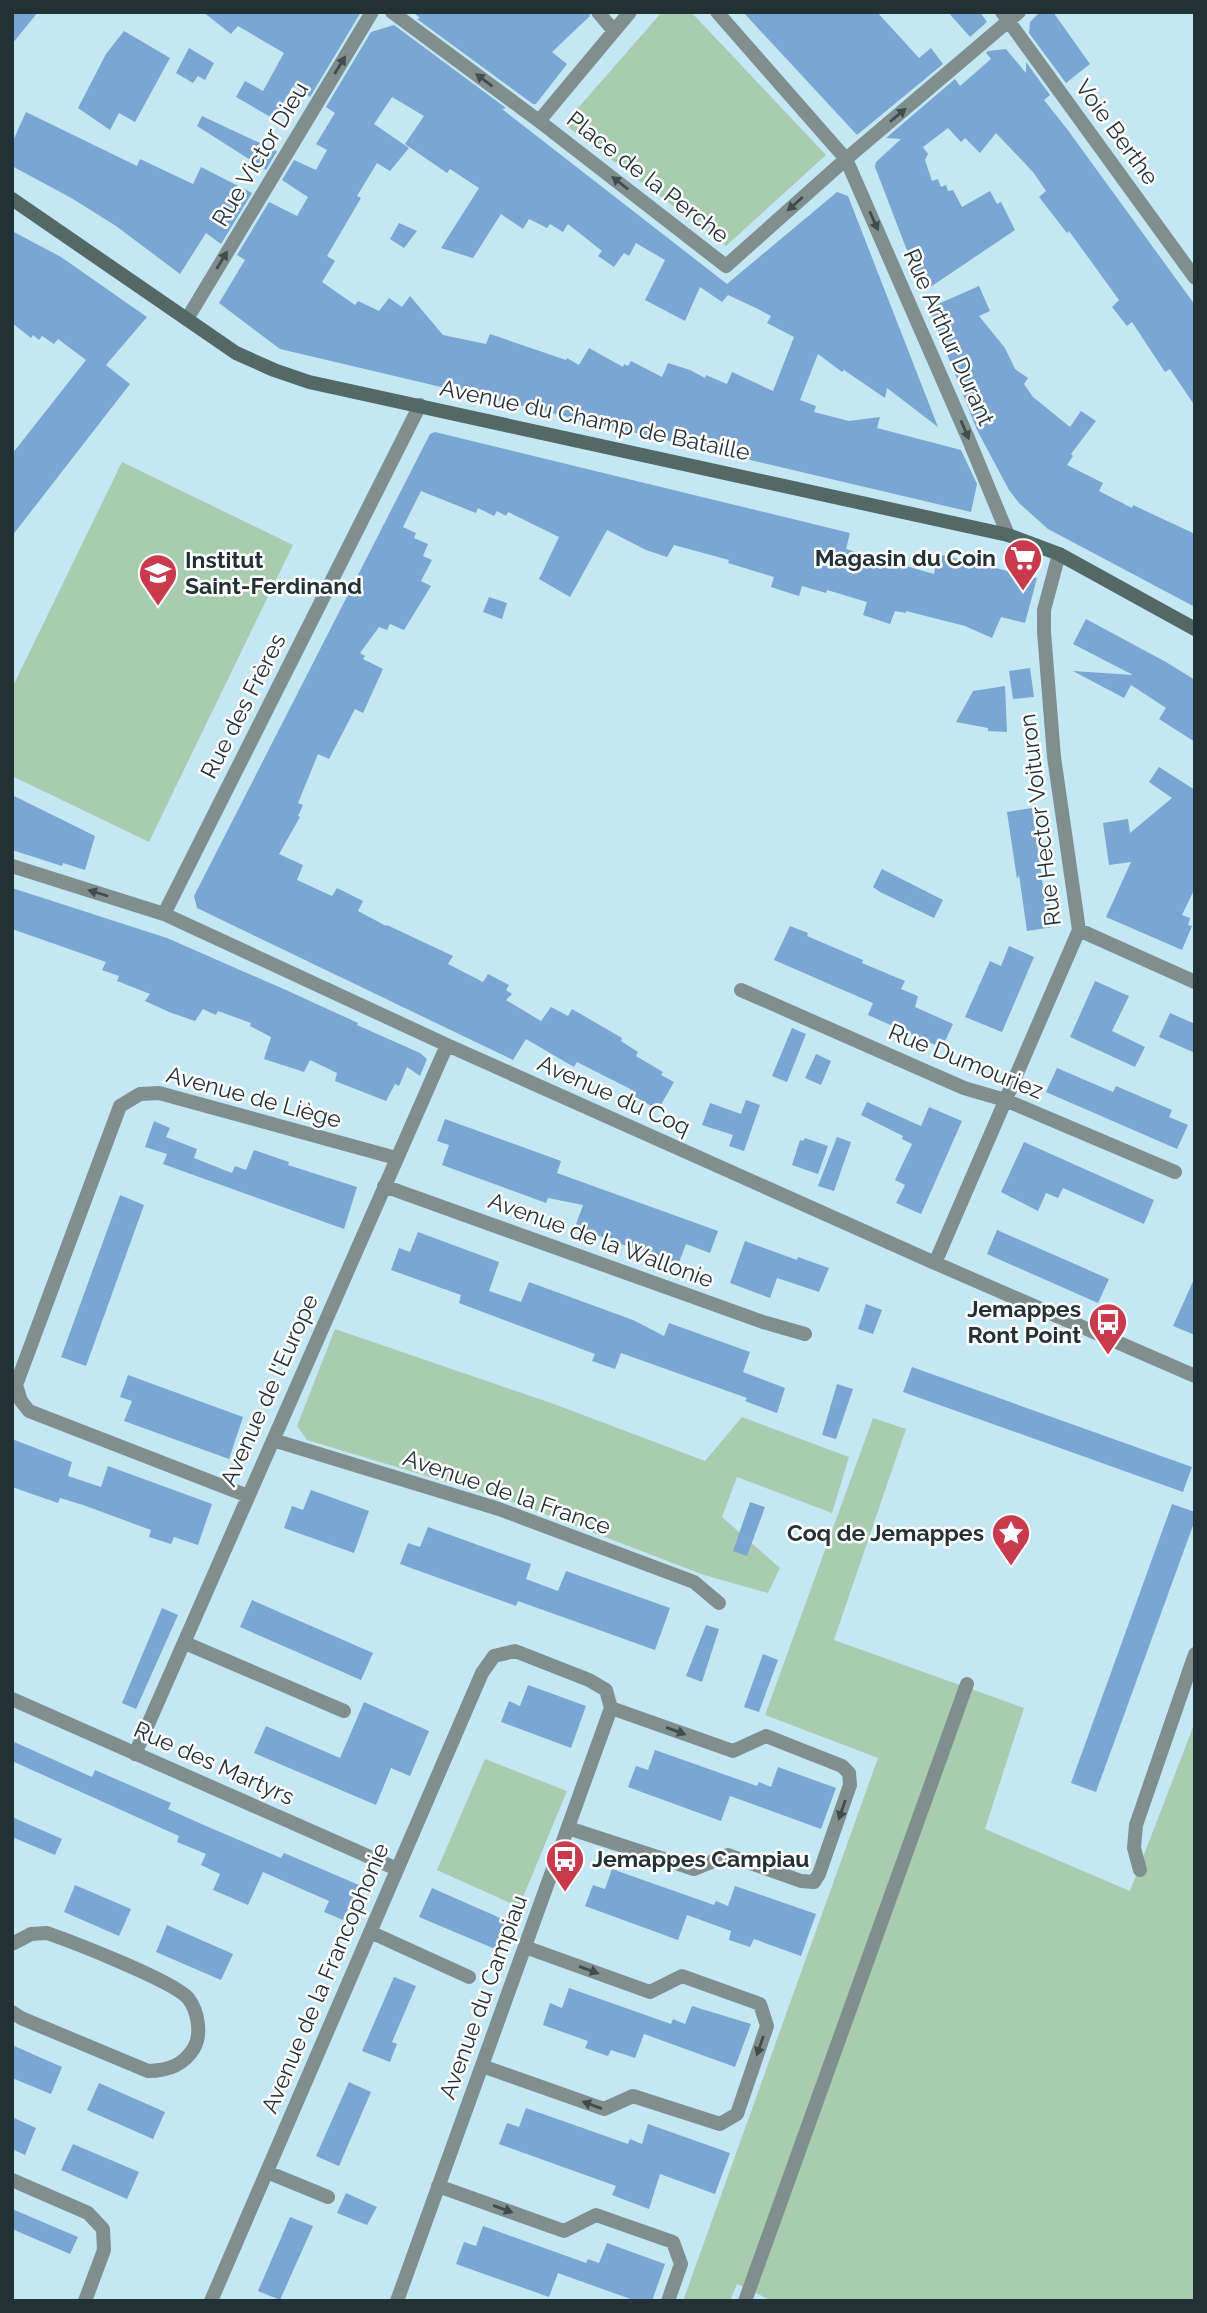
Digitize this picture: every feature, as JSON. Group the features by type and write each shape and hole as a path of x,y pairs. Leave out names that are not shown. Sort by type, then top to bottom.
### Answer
{"street":[{"name":"Rue Victor Dieu","path":"187,319 372,12"},
{"path":"392,12 539,121"},
{"path":"598,12 613,30"},
{"name":"Place de la Perche","path":"630,12 539,121 726,266 846,159"},
{"path":"717,12 846,159 1010,15"},
{"name":"Voie Berthe","path":"1010,15 1195,278"},
{"name":"Rue Arthur Durant","path":"846,159 1008,534"},
{"name":"Avenue du Champ de Bataille","path":"12,199 236,352 274,370 309,382 1008,534 1059,554 1195,629"},
{"name":"Rue des Frères","path":"164,914 420,405"},
{"name":"Rue Hector Voituron","path":"934,1263 1079,930 1054,757 1044,632 1044,610 1059,554"},
{"name":"Avenue du Coq","path":"12,866 164,914 447,1045 934,1263 1195,1376"},
{"path":"1079,930 1195,982"},
{"name":"Rue Dumouriez","path":"741,990 964,1088 1005,1100 1175,1172"},
{"name":"Avenue de l'Europe","path":"135,1754 447,1045"},
{"name":"Avenue de Liège","path":"248,1496 29,1411 21,1401 16,1385 120,1106 140,1094 159,1093 396,1158"},
{"name":"Avenue de la Wallonie","path":"384,1186 763,1322 805,1334"},
{"name":"Avenue de la France","path":"273,1440 499,1509 694,1582 719,1603"},
{"path":"185,1643 344,1711"},
{"name":"Avenue de la Francophonie","path":"211,2301 482,1673 494,1656 515,1651 589,1680 606,1690 611,1708"},
{"path":"1140,1870 1134,1848 1136,1825 1195,1654"},
{"path":"745,2301 967,1684"},
{"name":"Rue des Martyrs","path":"12,1699 397,1869"},
{"path":"568,1828 694,1869 728,1855 801,1881 814,1882 819,1874 850,1785 849,1773 842,1766 766,1736 733,1751 611,1708"},
{"name":"Avenue du Campiau","path":"397,2301 611,1708"},
{"path":"370,1932 469,1977"},
{"path":"12,1944 32,1934 47,1933 157,1979 188,1998 198,2021 198,2036 195,2047 178,2065 161,2071 148,2071 33,2023 12,2011"},
{"path":"482,2066 604,2109 634,2096 720,2124 737,2113 767,2026 760,2004 682,1976 650,1992 525,1947"},
{"path":"267,2172 328,2197"},
{"path":"12,2180 88,2213 103,2229 104,2250 88,2300"},
{"path":"438,2186 564,2231 596,2215 673,2242 681,2264 668,2301"}],"green space":[{"path":"662,12 691,12 826,155 726,246 564,124"},
{"path":"122,462 293,545 149,842 12,776 12,688"},
{"path":"335,1329 554,1404 705,1461 742,1417 849,1457 832,1513 737,1477 722,1517 780,1568 768,1593 704,1575 516,1503 307,1440 297,1426"},
{"path":"873,1418 906,1429 834,1640 1024,1708 985,1829 1130,1891 1195,1722 1195,2301 772,2301 737,2284 730,2301 683,2301 878,1758 765,1715"},
{"path":"485,1759 567,1791 519,1907 437,1870"}],"building":[{"path":"12,12 38,12 12,44"},
{"path":"203,12 361,12 310,97 293,86 274,119 236,97 245,81 263,91 284,53 238,26 231,34"},
{"path":"413,12 589,12 590,16 552,52 567,64 536,104 533,104 417,19 420,18"},
{"path":"743,12 877,12 919,58 931,48 943,64 857,135"},
{"path":"948,12 980,12 987,22 970,37"},
{"path":"1040,12 1053,12 1090,64 1066,83 1029,33 1030,22"},
{"path":"394,25 506,108 502,109 727,284 837,192 848,196 938,427 887,388 885,398 818,354 800,400 816,406 814,412 849,421 880,417 877,428 961,450 977,484 971,512 280,349 219,303 245,260 237,255 269,202 297,216 308,197 282,180 294,160 316,170 327,150 316,144 335,113 326,107 371,32","holes":["392,97 424,116 405,144 447,173 450,169 479,188 441,248 473,258 501,214 523,229 529,219 547,228 550,224 563,232 568,224 602,251 598,256 614,267 624,253 629,256 636,243 665,260 645,300 685,321 700,287 722,302 728,295 758,309 771,316 767,323 794,337 773,391 732,372 727,384 668,363 662,377 631,361 628,366 624,364 623,367 589,348 579,365 567,358 566,360 490,334 486,344 443,335 410,296 402,307 389,298 379,311 358,301 355,305 322,282 335,261 327,256 361,198 357,196 377,163 390,171 409,148 374,124"]},
{"path":"124,31 170,58 135,122 119,113 110,130 78,108 106,54"},
{"path":"189,48 214,63 205,80 198,76 193,83 176,73"},
{"path":"1006,49 1026,73 1026,62 1050,95 1044,100 1195,305 1195,406 1170,369 1165,372 1132,322 1127,326 1112,307 1119,300 1069,231 1067,233 1039,197 1046,191 1033,172 996,133 980,153 965,138 961,142 948,128 923,147 928,154 925,160 932,181 938,179 941,187 946,185 948,191 953,190 962,207 990,191 997,204 1001,202 1015,230 923,292 875,167 876,162 901,139 886,138 955,79 960,86 991,59 986,53 988,51"},
{"path":"26,112 137,166 140,159 193,184 201,167 252,193 221,244 206,233 180,274 116,226 12,166 12,143"},
{"path":"202,116 277,151 266,170 197,126"},
{"path":"399,223 417,231 404,248 390,239"},
{"path":"12,231 61,257 147,317 106,365 130,384 12,536 12,454 86,360 58,339 54,344 42,336 39,340 33,335 31,338 12,323"},
{"path":"979,286 990,311 979,316 1005,348 1015,369 1028,378 1024,384 1033,397 1070,427 1081,411 1096,421 1071,454 1073,456 1067,465 1103,483 1099,491 1195,534 1195,607 1048,529 1019,503 1009,490 977,430 929,308"},
{"path":"435,432 850,533 846,549 934,574 938,554 1037,578 1025,623 1001,617 992,638 965,626 906,611 895,611 890,624 863,615 867,602 802,586 799,596 771,587 774,577 728,563 729,560 674,545 667,557 646,550 607,530 570,597 539,579 559,537 508,512 506,516 497,511 494,516 478,508 476,513 421,491 403,527 416,533 414,538 428,544 423,556 432,560 421,581 431,586 404,630 390,624 387,630 379,627 360,653 365,656 363,659 383,669 363,713 355,709 329,759 318,754 298,803 303,805 298,816 300,817 279,854 303,865 297,880 332,896 337,888 363,901 358,911 453,956 448,964 483,982 488,974 509,985 506,990 512,994 506,1000 541,1021 551,1007 568,1016 572,1009 622,1038 621,1041 638,1052 636,1056 674,1082 658,1110 634,1096 636,1092 577,1062 574,1067 526,1039 513,1060 197,908 194,896 430,434"},
{"path":"489,597 507,603 502,619 483,612"},
{"path":"1086,619 1195,680 1195,742 1159,719 1166,708 1131,685 1124,698 1073,671 1133,675 1073,644"},
{"path":"1030,668 1034,697 1013,699 1009,671"},
{"path":"1005,686 1007,732 988,731 988,728 956,722 973,691"},
{"path":"1159,767 1195,790 1195,888 1182,915 1190,918 1188,925 1192,926 1182,950 1106,917 1131,862 1109,865 1103,823 1128,819 1130,833 1172,798 1149,782"},
{"path":"12,795 95,836 85,870 63,863 62,866 12,850"},
{"path":"1032,808 1043,886 1046,885 1053,927 1027,931 1007,812"},
{"path":"882,869 943,900 934,918 873,887"},
{"path":"12,888 167,938 358,1023 357,1025 420,1053 427,1059 420,1076 407,1067 399,1086 395,1084 386,1101 335,1081 337,1073 310,1060 304,1072 264,1059 271,1037 250,1026 251,1023 218,1011 216,1015 203,1009 195,1021 169,1012 145,1001 150,994 117,981 119,976 102,970 106,962 12,929"},
{"path":"790,926 863,960 862,963 905,981 901,989 918,996 915,1007 953,1024 942,1048 868,1015 873,1003 774,960"},
{"path":"1009,946 1034,957 1002,1032 965,1017 990,961 1001,966"},
{"path":"1095,981 1129,996 1112,1031 1145,1047 1135,1067 1070,1037"},
{"path":"1170,1013 1195,1024 1195,1053 1159,1037"},
{"path":"792,1028 806,1034 787,1082 772,1076"},
{"path":"816,1054 831,1061 821,1085 805,1078"},
{"path":"1057,1068 1113,1092 1116,1086 1172,1110 1169,1117 1188,1125 1177,1149 1046,1092"},
{"path":"746,1100 760,1105 744,1151 729,1146 733,1135 702,1125 710,1103 741,1114"},
{"path":"867,1102 921,1126 929,1107 962,1121 921,1214 896,1203 905,1185 895,1180 912,1144 902,1139 903,1136 861,1115"},
{"path":"445,1119 561,1161 557,1173 718,1231 710,1253 686,1244 678,1265 575,1227 583,1205 548,1198 546,1203 442,1165 449,1145 437,1141"},
{"path":"154,1121 170,1128 166,1137 197,1149 194,1158 232,1173 235,1166 246,1170 254,1150 289,1162 288,1165 357,1187 344,1229 163,1164 167,1154 145,1147"},
{"path":"837,1137 851,1142 834,1191 818,1186"},
{"path":"805,1138 828,1146 818,1174 792,1165 800,1140"},
{"path":"1024,1142 1154,1200 1144,1224 1063,1188 1058,1198 1046,1193 1038,1211 1001,1192"},
{"path":"120,1195 144,1205 86,1366 61,1357"},
{"path":"997,1230 1109,1279 1098,1303 987,1254"},
{"path":"418,1232 499,1262 489,1291 521,1302 529,1282 633,1320 664,1336 669,1323 750,1352 743,1372 785,1388 777,1413 745,1401 747,1398 621,1353 615,1369 592,1361 595,1354 459,1303 461,1295 391,1270 399,1248 410,1252"},
{"path":"745,1241 797,1260 798,1257 829,1268 819,1292 777,1278 770,1298 730,1283"},
{"path":"1195,1277 1195,1335 1173,1326"},
{"path":"866,1304 882,1310 873,1334 858,1329"},
{"path":"912,1367 1192,1467 1183,1492 903,1392"},
{"path":"128,1375 243,1417 229,1459 124,1421 132,1401 120,1397"},
{"path":"837,1384 853,1389 836,1439 822,1435"},
{"path":"12,1439 72,1462 68,1476 101,1487 108,1466 212,1504 198,1545 174,1537 171,1544 149,1537 151,1530 83,1505 60,1498 58,1503 12,1487"},
{"path":"311,1490 369,1511 354,1553 284,1528 292,1506 303,1510"},
{"path":"750,1502 765,1507 747,1556 733,1551"},
{"path":"1172,1504 1195,1512 1195,1520 1096,1792 1071,1783"},
{"path":"428,1527 531,1564 526,1579 558,1591 566,1571 670,1608 655,1650 518,1601 516,1606 400,1564 408,1543 420,1547"},
{"path":"252,1600 373,1653 361,1680 240,1627"},
{"path":"162,1608 178,1615 136,1709 122,1703"},
{"path":"706,1625 719,1629 702,1682 686,1676"},
{"path":"763,1654 778,1660 759,1712 744,1707"},
{"path":"528,1685 586,1706 571,1748 501,1722 509,1701 520,1706"},
{"path":"364,1702 429,1731 410,1776 391,1768 376,1805 254,1753 266,1726 340,1758"},
{"path":"12,1741 92,1777 95,1770 171,1803 168,1809 206,1826 281,1858 284,1853 359,1885 343,1920 324,1912 329,1901 263,1872 248,1905 213,1890 220,1874 201,1865 206,1854 177,1842 179,1836 12,1761"},
{"path":"655,1750 757,1786 759,1782 771,1787 778,1767 836,1788 821,1829 730,1796 721,1821 628,1787 636,1766 648,1770"},
{"path":"12,1817 62,1839 55,1855 12,1837"},
{"path":"612,1869 714,1905 716,1901 728,1906 735,1886 816,1914 801,1956 754,1939 750,1947 729,1940 731,1931 687,1915 678,1940 585,1906 593,1885 605,1889"},
{"path":"75,1885 131,1909 119,1936 64,1912"},
{"path":"432,1888 507,1921 495,1949 419,1917"},
{"path":"167,1925 233,1954 221,1980 156,1952"},
{"path":"394,1977 416,1986 392,2042 397,2044 390,2062 362,2051"},
{"path":"569,1988 671,2024 673,2019 685,2024 692,2006 751,2024 735,2067 644,2034 635,2058 611,2050 608,2056 585,2048 588,2041 543,2025 550,2003 562,2008"},
{"path":"12,2045 62,2067 51,2094 12,2078"},
{"path":"349,2082 371,2092 339,2166 316,2156"},
{"path":"99,2083 165,2112 153,2139 87,2110"},
{"path":"526,2108 628,2144 630,2139 642,2144 648,2124 730,2153 715,2194 660,2174 649,2209 612,2195 616,2186 499,2144 507,2123 519,2127"},
{"path":"12,2117 36,2128 25,2155 12,2149"},
{"path":"73,2144 139,2172 127,2199 61,2170"},
{"path":"346,2193 377,2207 367,2225 337,2213"},
{"path":"12,2209 78,2237 70,2254 12,2229"},
{"path":"290,2217 313,2226 280,2300 258,2291"},
{"path":"483,2226 586,2263 588,2259 599,2263 607,2243 665,2264 652,2301 636,2301 558,2273 549,2297 456,2264 464,2242 476,2246"}],"place":[{"name":"Magasin du Coin","path":"1023,592"},
{"name":"Institut Saint-Ferdinand","path":"158,607"},
{"name":"Jemappes Ront Point","path":"1108,1356"},
{"name":"Coq de Jemappes","path":"1011,1567"},
{"name":"Jemappes Campiau","path":"565,1893"}]}
